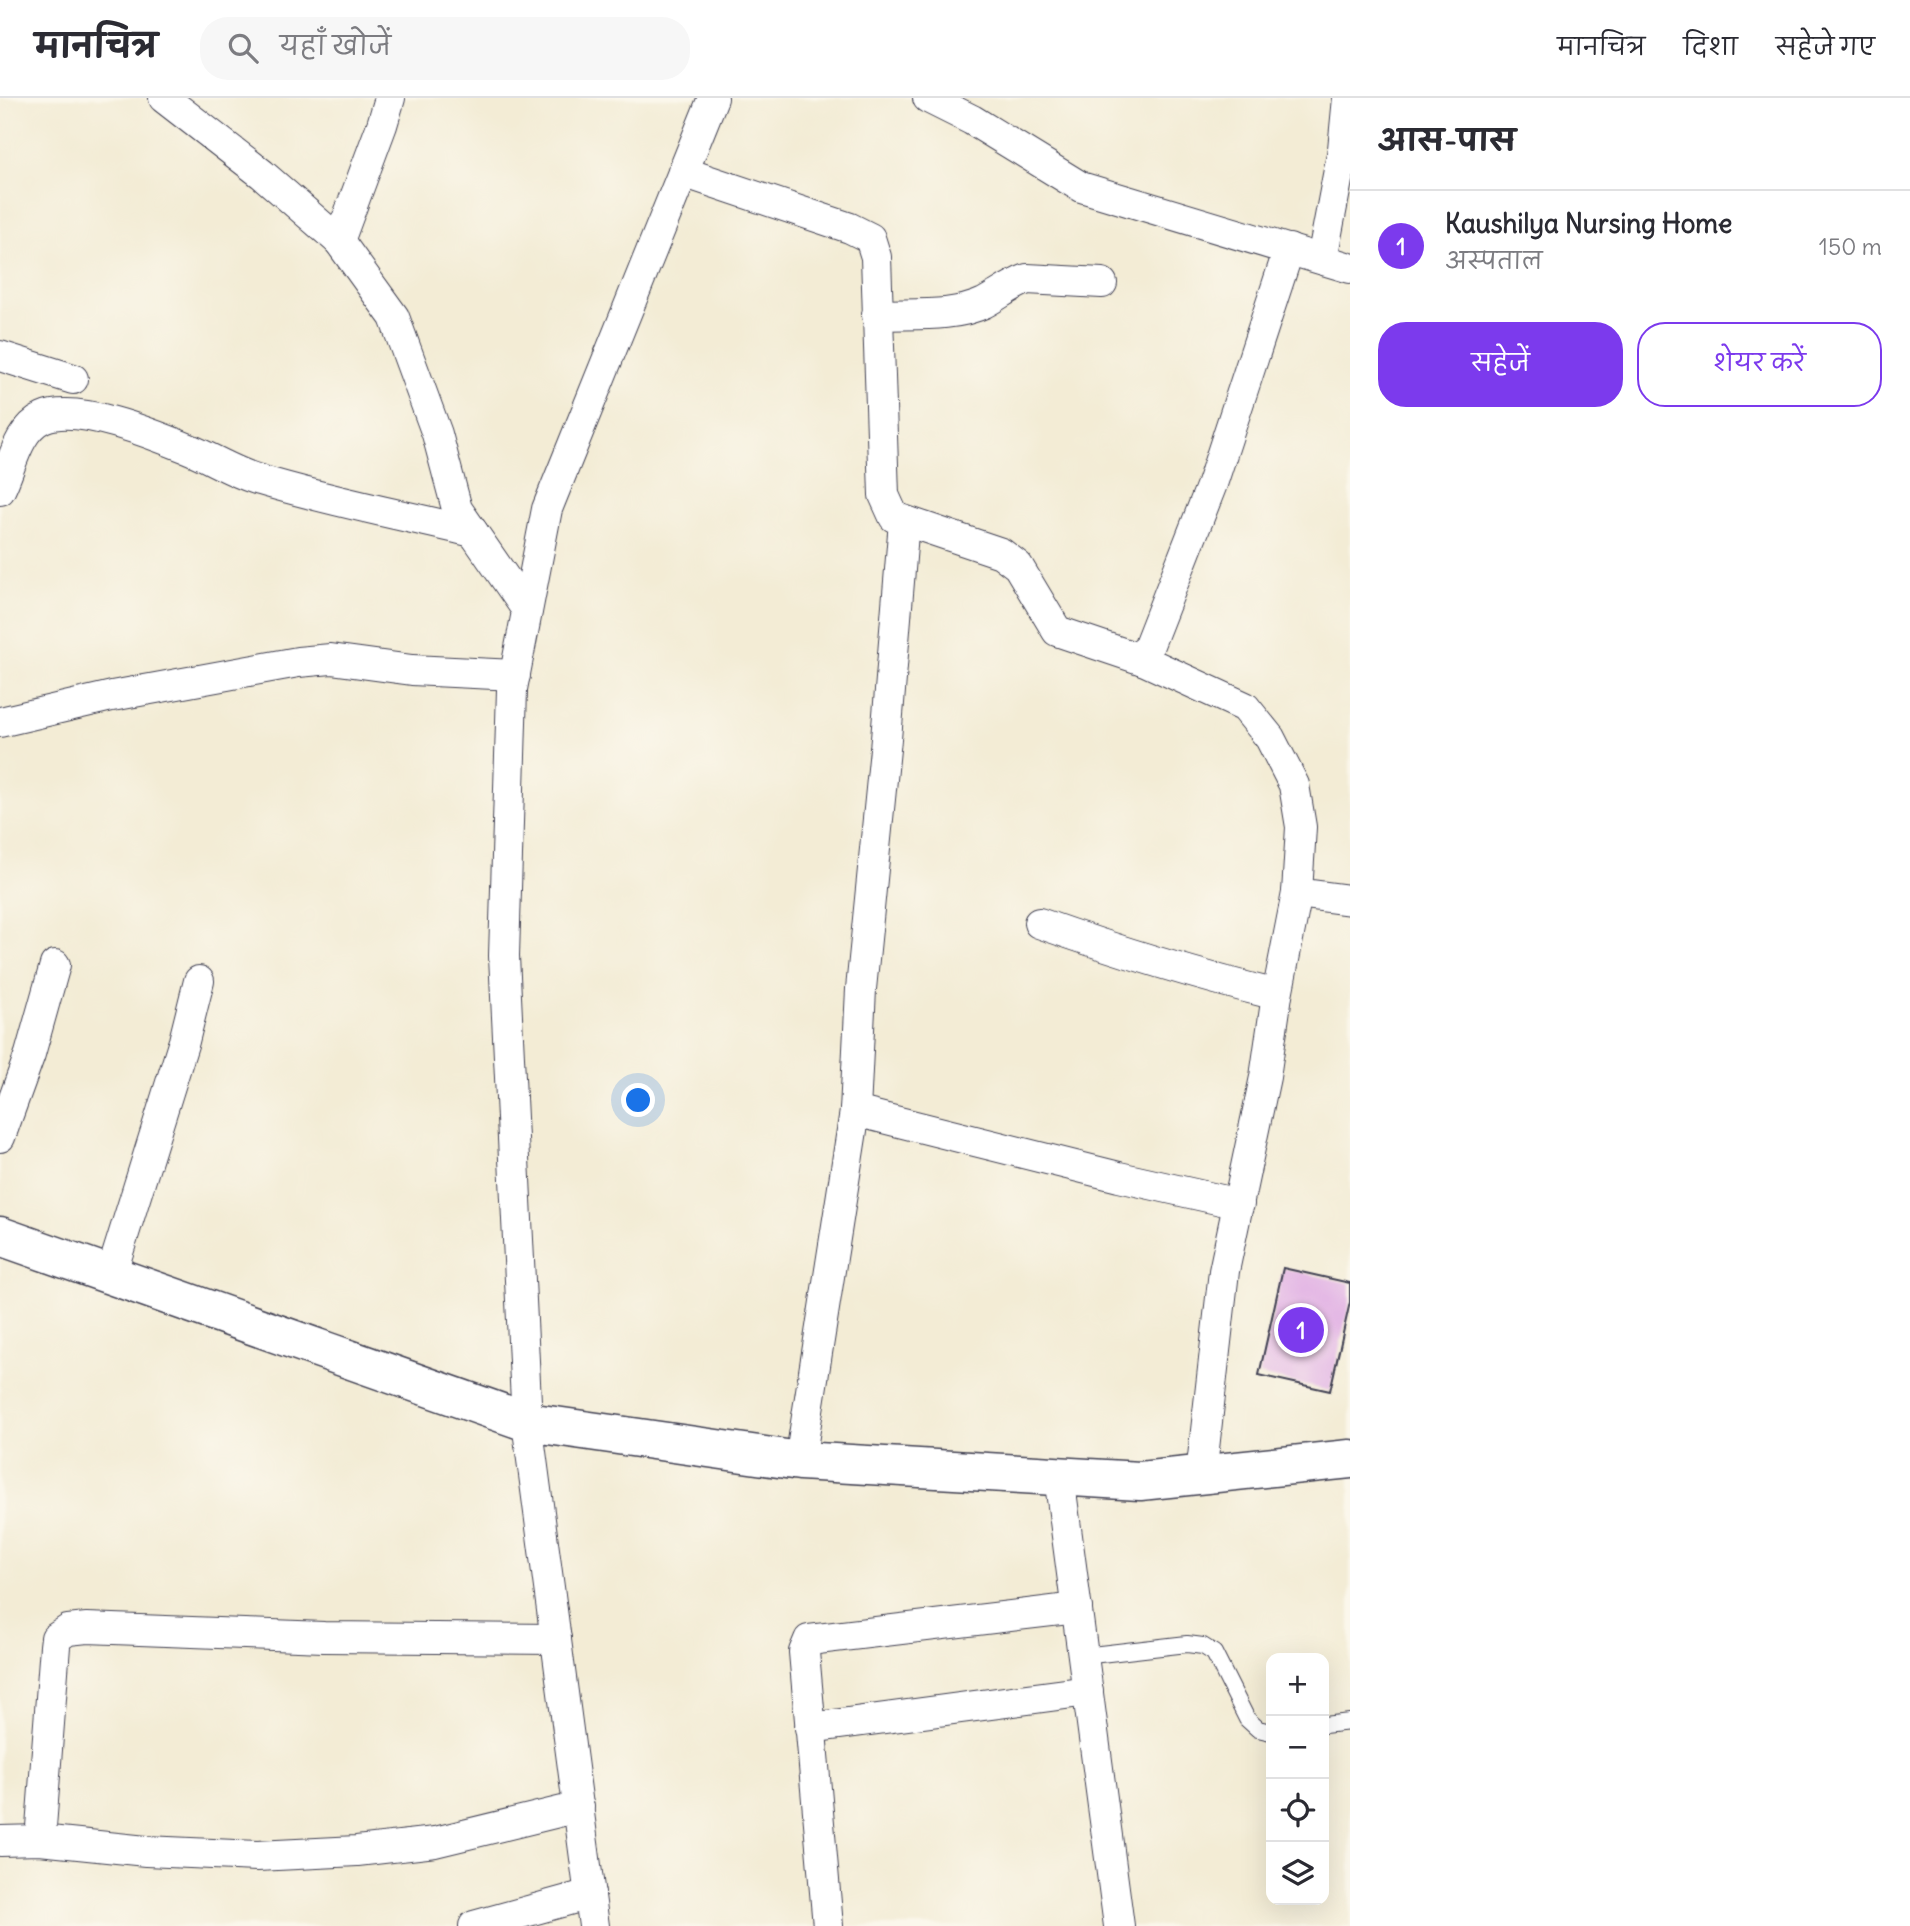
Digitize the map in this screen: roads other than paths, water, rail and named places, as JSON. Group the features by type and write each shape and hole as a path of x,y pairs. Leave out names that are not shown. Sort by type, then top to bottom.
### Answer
{"main road":[{"path":"0,1236 527,1422 800,1461 1140,1481 1350,1459"}],"street":[{"path":"164,98 262,174 339,241 394,317 437,433 457,509 527,610"},
{"path":"339,241 390,98"},
{"path":"594,1926 527,1422 503,956 512,689 547,509 713,98"},
{"path":"928,98 972,120 1081,187 1350,268"},
{"path":"1322,259 1343,149 1348,98"},
{"path":"683,172 870,237 876,257 884,495 894,517 1000,552 1018,566 1057,631 1143,660 1245,707 1270,738 1294,785 1301,827 1297,892 1277,995 1265,1077 1224,1271 1201,1475"},
{"path":"1143,660 1212,484 1289,249"},
{"path":"877,315 956,312 983,304 1027,279 1102,283"},
{"path":"0,356 74,379"},
{"path":"0,490 21,441 30,428 43,418 67,412 122,424 188,448 257,480 473,532"},
{"path":"800,1461 855,1111 861,989 904,521"},
{"path":"0,722 112,696 298,662 331,659 412,670 515,675"},
{"path":"1297,892 1350,900"},
{"path":"1039,923 1185,972 1277,995"},
{"path":"0,1137 30,1054 55,965"},
{"path":"111,1275 184,1041 199,981"},
{"path":"855,1111 1238,1204"},
{"path":"1059,1476 1119,1926"},
{"path":"828,1926 804,1652 809,1640 1077,1608"},
{"path":"40,1840 54,1646 56,1638 68,1630 87,1628 324,1637 556,1639"},
{"path":"810,1728 1088,1691"},
{"path":"0,1841 40,1840 146,1851 257,1856 357,1851 435,1842 579,1807"},
{"path":"474,1926 590,1894"}],"lane":[{"path":"1083,1657 1187,1644 1203,1646 1214,1653 1247,1719 1258,1729 1266,1731"},
{"path":"1329,1724 1350,1722"}],"place":[{"name":"Kaushilya Nursing Home","path":"1301,1330"}]}
